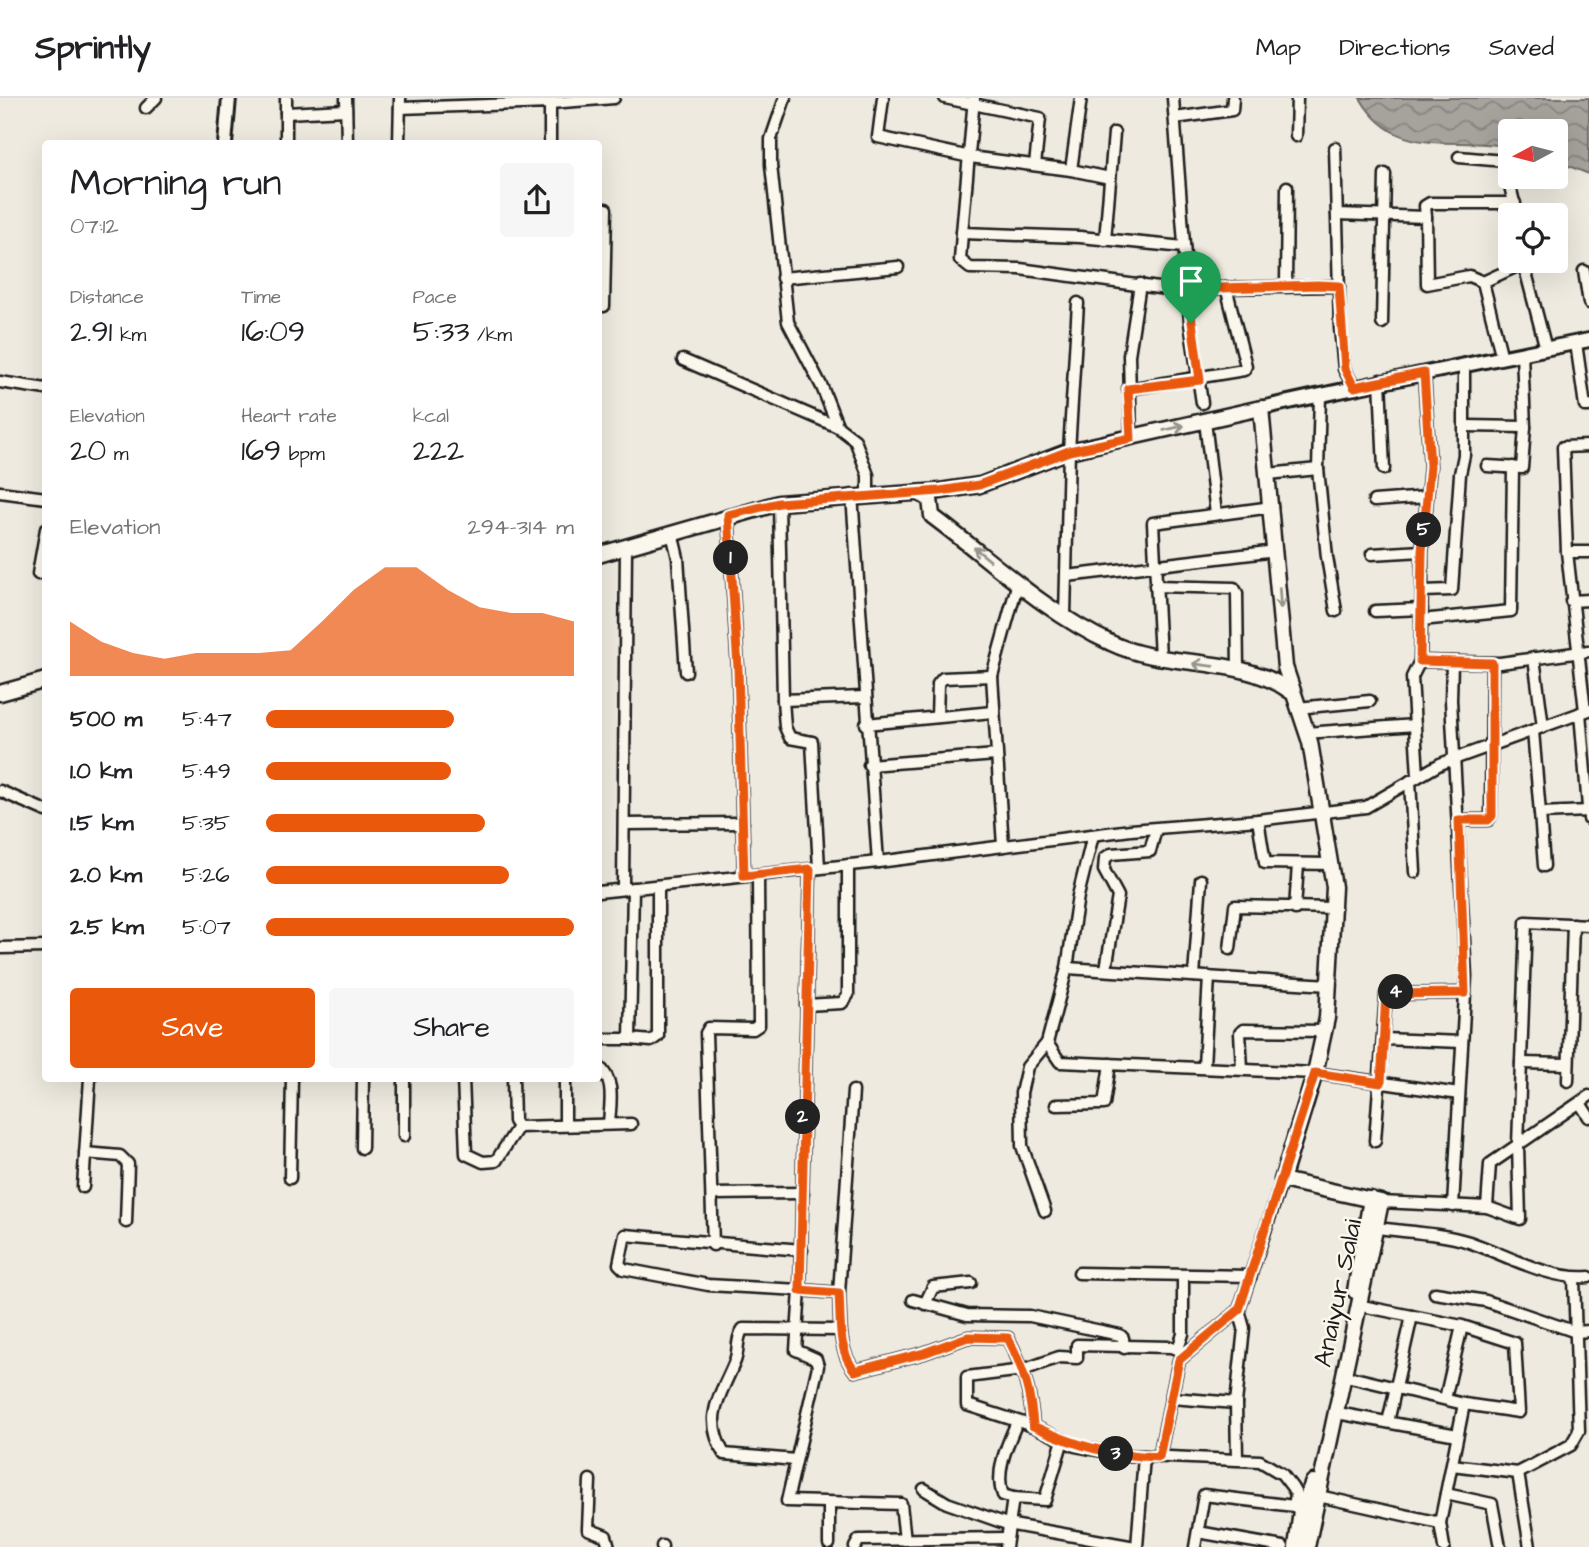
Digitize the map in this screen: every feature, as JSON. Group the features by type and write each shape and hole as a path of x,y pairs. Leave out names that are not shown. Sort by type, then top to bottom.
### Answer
{"main road":[{"path":"225,140 229,98"},
{"path":"602,554 728,515 779,503 852,495 919,493 979,485 1069,451 1131,434 1205,421 1380,380 1464,367 1583,342"},
{"path":"1261,408 1285,667 1290,691 1306,733 1331,864 1335,908 1324,1031 1315,1073 1282,1180 1376,1201"},
{"path":"919,493 930,499 932,516 1065,616 1112,644 1160,657 1273,678 1290,691"},
{"path":"0,693 42,681"},
{"name":"Anaiyur Salai","path":"1296,1547 1298,1509 1314,1495 1346,1376 1377,1228 1376,1201"},
{"name":"Anaiyur Salai","path":"1307,1547 1314,1495 1376,1201"}],"street":[{"path":"146,108 156,98"},
{"path":"286,98 286,140"},
{"path":"346,98 347,140"},
{"path":"399,140 400,103 614,98"},
{"path":"785,98 771,139 788,322 822,387 838,427"},
{"path":"883,98 878,137 970,157 1110,177"},
{"path":"945,98 974,100 1040,118 1035,165"},
{"path":"1071,170 1081,98"},
{"path":"1173,98 1188,292 1202,403"},
{"path":"1175,118 1232,110 1233,98"},
{"path":"1296,136 1297,98"},
{"path":"974,100 960,260 970,268 1020,269 1188,292 1226,287 1339,286"},
{"path":"550,101 550,140"},
{"path":"286,113 346,110"},
{"path":"1105,240 1114,133"},
{"path":"1335,148 1339,286 1345,369 1354,387"},
{"path":"1459,157 1504,162 1515,203"},
{"path":"1382,323 1385,174"},
{"path":"1286,286 1287,187"},
{"path":"1498,204 1430,203 1425,206 1427,284 1479,280 1498,272"},
{"path":"602,209 606,209 604,306"},
{"path":"1338,214 1426,217"},
{"path":"962,233 1184,247"},
{"path":"782,278 898,267"},
{"path":"1584,271 1589,303"},
{"path":"1526,273 1546,349"},
{"path":"1479,280 1502,358"},
{"path":"1131,434 1129,355 1140,284"},
{"path":"1128,389 1240,373 1246,366 1226,287"},
{"path":"1065,616 1069,451 1078,303"},
{"path":"1583,342 1585,406 1589,406"},
{"path":"1487,466 1522,468 1525,427 1522,354"},
{"path":"683,360 838,427 855,440 868,475 868,495"},
{"path":"1422,591 1452,590 1465,426 1464,367"},
{"path":"1415,872 1415,725 1412,677 1420,661 1422,551 1430,466 1424,373"},
{"path":"1380,380 1384,468"},
{"path":"0,382 42,388"},
{"path":"1320,395 1318,469 1326,557 1336,611"},
{"path":"1205,421 1216,514"},
{"path":"1465,426 1525,427"},
{"path":"1589,446 1563,447 1571,601 1585,711 1589,819"},
{"path":"1375,611 1421,614 1511,611 1513,467"},
{"path":"1268,474 1318,469"},
{"path":"0,492 42,497"},
{"path":"852,495 864,697 878,862"},
{"path":"1374,501 1427,497"},
{"path":"779,503 785,727 790,738 812,742 815,869 806,1005 802,1250 795,1329 797,1352 818,1361 787,1501 901,1504 905,1540"},
{"path":"1160,657 1153,523 1272,507"},
{"path":"728,515 744,876"},
{"path":"671,533 678,558 686,672"},
{"path":"626,548 624,824 628,889 630,1039"},
{"path":"1067,576 1276,551"},
{"path":"1373,554 1422,551"},
{"path":"38,574 42,552"},
{"path":"1567,552 1589,552"},
{"path":"1003,846 992,676 1018,582"},
{"path":"1155,586 1234,588 1237,593 1238,670"},
{"path":"1571,601 1589,600"},
{"path":"1420,661 1492,663 1589,651"},
{"path":"1534,658 1543,727"},
{"path":"1452,662 1451,700 1459,820 1465,993 1453,1206"},
{"path":"1459,820 1488,820 1492,816 1492,663"},
{"path":"937,717 938,684 943,678 992,676"},
{"path":"783,700 864,697"},
{"path":"1297,708 1370,701"},
{"path":"602,892 878,862 1093,835 1366,807 1456,758 1585,711"},
{"path":"866,724 993,712"},
{"path":"1306,733 1415,725"},
{"path":"1533,732 1544,866"},
{"path":"869,765 996,755"},
{"path":"0,791 42,809"},
{"path":"1540,813 1589,811"},
{"path":"1258,820 1265,863 1331,864"},
{"path":"624,824 743,823"},
{"path":"1106,969 1118,896 1104,870 1105,858 1111,854 1150,851 1156,829"},
{"path":"1045,1211 1022,1146 1021,1093 1027,1067 1047,1043 1067,968 1078,896 1093,835"},
{"path":"1295,909 1298,864"},
{"path":"806,1005 842,1003 848,995 848,865"},
{"path":"713,1245 706,1033 709,1028 753,1029 759,1025 758,875"},
{"path":"1194,976 1201,880"},
{"path":"602,1039 651,1041 657,1036 659,886"},
{"path":"1230,949 1236,906 1335,908"},
{"path":"1376,1201 1487,1207 1520,1219 1518,1145 1526,922 1589,925"},
{"path":"1568,1081 1573,924"},
{"path":"0,948 42,947"},
{"path":"1067,968 1329,985"},
{"path":"1205,1066 1209,977"},
{"path":"1375,1140 1386,994 1465,993"},
{"path":"1242,1068 1240,1033 1243,1030 1324,1031"},
{"path":"1383,1039 1462,1042"},
{"path":"1047,1043 1060,1062 1205,1066 1315,1073 1459,1094"},
{"path":"1056,1105 1104,1104 1110,1063"},
{"path":"1521,1063 1568,1065"},
{"path":"602,1069 609,1080 609,1124"},
{"path":"83,1187 90,1082"},
{"path":"290,1178 292,1082"},
{"path":"362,1148 363,1082"},
{"path":"404,1082 404,1136"},
{"path":"463,1082 467,1154 483,1162 496,1161 518,1127"},
{"path":"513,1082 513,1121 518,1127"},
{"path":"565,1082 565,1125"},
{"path":"853,1091 839,1293 840,1330 847,1361 855,1371 924,1353 968,1337 1008,1338 1023,1370 1031,1397 1033,1426"},
{"path":"1487,1207 1490,1164 1585,1100 1589,1117"},
{"path":"518,1127 631,1124"},
{"path":"85,1153 120,1156 128,1164 126,1222"},
{"path":"1195,1547 1204,1495 1298,1509 1296,1494 1282,1474 1260,1461 1144,1456 1075,1446 1033,1426 967,1405 966,1380 970,1375 1023,1370 1059,1357 1077,1358 1077,1345 1183,1351 1239,1310 1282,1180"},
{"path":"713,1194 803,1193"},
{"path":"1377,1228 1466,1241 1526,1264 1574,1278 1589,1277"},
{"path":"802,1250 713,1245 625,1235 619,1264 624,1269 708,1285 839,1293"},
{"path":"1079,1273 1251,1276"},
{"path":"1159,1457 1183,1351 1183,1276"},
{"path":"1451,1465 1518,1473 1571,1445 1579,1431 1574,1278"},
{"path":"925,1304 933,1287 971,1283"},
{"path":"1435,1293 1486,1301 1576,1332 1589,1331"},
{"path":"913,1300 967,1315 1030,1316 1120,1335 1124,1348"},
{"path":"1346,1376 1464,1404 1518,1412 1515,1343 1462,1326 1362,1306"},
{"path":"1237,1460 1236,1403 1244,1328 1239,1310"},
{"path":"1388,1422 1412,1317"},
{"path":"1445,1399 1462,1326"},
{"path":"796,1461 724,1454 713,1418 716,1398 736,1359 743,1329 840,1330"},
{"path":"1171,1398 1236,1403"},
{"path":"1444,1547 1440,1523 1464,1404"},
{"path":"1337,1413 1457,1435"},
{"path":"1017,1422 1004,1452 1000,1488 1003,1494 1013,1498 1045,1500 1063,1440"},
{"path":"924,1489 947,1503 1007,1524 1136,1547 1144,1456"},
{"path":"1518,1473 1530,1547"},
{"path":"590,1480 588,1529 606,1536 609,1547"},
{"path":"1446,1494 1492,1504 1500,1547"},
{"path":"1314,1495 1440,1523"},
{"path":"855,1547 859,1540 1006,1543 1013,1498"},
{"path":"829,1503 829,1544"},
{"path":"1198,1532 1283,1547"}],"water":[{"path":"1360,98 1589,98 1589,174 1568,166 1568,119 1498,119 1498,145 1427,142 1408,138 1391,131 1375,118"}],"route":[{"path":"1339,286 1345,369 1354,387 1424,373 1430,466 1422,551 1420,661 1492,663 1492,816 1488,820 1459,820 1465,993 1386,994 1381,1083 1315,1073 1239,1310 1179,1360 1159,1457 1123,1455 1075,1446 1033,1426 1031,1397 1020,1360 1008,1338 968,1337 924,1353 855,1371 847,1361 840,1330 839,1293 800,1290 810,869 744,876 738,668 728,515 779,503 852,495 940,491 979,485 1069,451 1131,438 1128,389 1200,380 1191,323 1188,292 1220,288 1339,286"}]}
